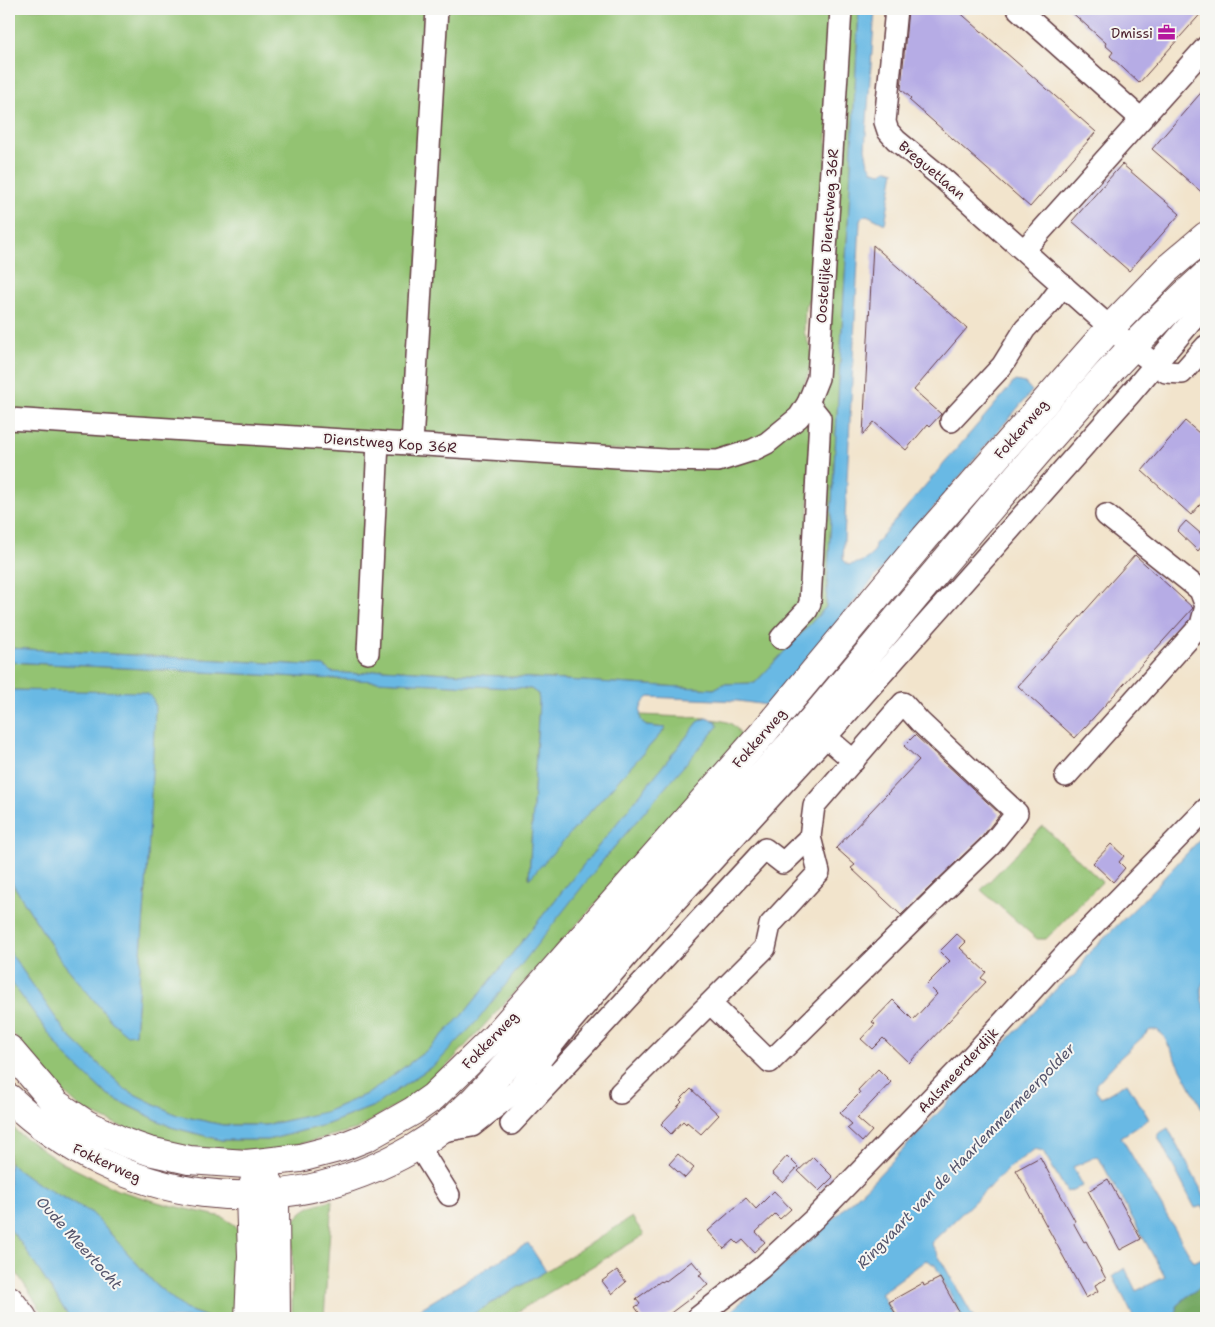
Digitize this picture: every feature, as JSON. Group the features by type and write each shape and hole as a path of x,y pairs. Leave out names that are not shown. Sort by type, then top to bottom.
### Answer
{"main road":[{"name":"Fokkerweg","path":"9,1049 56,1104 86,1124 110,1136 149,1151 190,1160 232,1164 260,1164 300,1158 342,1147 392,1125 433,1097 495,1038 763,734 925,538 1111,327 1167,269 1206,236"},
{"name":"Fokkerweg","path":"9,1098 57,1138 87,1156 121,1172 150,1182 207,1194 262,1195 300,1190 348,1178 370,1169 428,1138 488,1087 643,905 807,726 1091,390 1132,347 1206,276"},
{"path":"260,1164 276,1318"},
{"path":"249,1318 252,1256 262,1195"},
{"path":"9,1300 23,1318"}],"street":[{"path":"412,444 437,9"},
{"name":"Oostelijke Dienstweg 36R","path":"767,443 799,417 808,403 818,378 841,9"},
{"name":"Breguetlaan","path":"896,9 885,122 888,131 1132,347"},
{"path":"1018,9 1141,119"},
{"path":"1024,250 1141,119 1202,61"},
{"path":"951,421 1002,366 1025,329 1048,305 1063,285"},
{"name":"Fokkerweg","path":"428,1138 472,1126 516,1091 570,1023 662,916 826,736 1206,304"},
{"path":"1132,347 1166,372 1182,373 1206,346"},
{"path":"781,638 807,610 810,603 820,418 808,403"},
{"name":"Dienstweg Kop 36R","path":"9,419 665,460 718,461 753,450 767,443"},
{"path":"368,653 378,442"},
{"path":"1066,776 1201,625 1206,606 1200,590 1106,515"},
{"path":"620,1093 710,1003 765,948 770,925 818,872 810,837 814,806 903,703 920,722 1017,813 991,845 770,1062 710,1003"},
{"path":"826,736 854,761"},
{"name":"Aalsmeerderdijk","path":"697,1318 761,1268 815,1218 971,1057 1068,951 1206,809"},
{"path":"511,1124 765,849 783,863 810,837"},
{"path":"536,1066 552,1080"},
{"path":"428,1138 449,1195"}],"green space":[{"path":"9,9 433,9 408,427 398,437 9,412"},
{"path":"442,9 834,9 819,284 805,306 804,332 814,358 794,411 769,434 713,455 426,440 418,424"},
{"path":"846,9 859,9 826,607 755,683 723,684 714,689 382,669 359,674 331,672 324,666 9,648 9,426 364,447 380,466 389,449 683,467 804,421 811,421 806,619"},
{"path":"9,662 531,689 538,694 539,701 529,878 666,728 646,726 641,720 640,715 706,718 699,721 466,1011 430,1048 369,1093 325,1112 266,1125 223,1125 177,1115 126,1090 67,1034 9,951 9,878 60,959 112,1022 135,1034 148,859 145,693 9,690"},
{"path":"712,719 732,724 744,742 435,1079 422,1090 357,1129 269,1152 165,1146 82,1109 50,1080 9,1029 9,979 64,1054 107,1095 171,1127 221,1140 268,1140 328,1124 374,1106 437,1063 604,859 717,726 716,721"},
{"path":"1043,826 1102,882 1046,939 1037,939 981,890"},
{"path":"9,1122 18,1133 61,1162 117,1190 161,1203 222,1217 235,1225 242,1243 239,1318 210,1318 185,1309 155,1284 92,1213 38,1184 9,1163"},
{"path":"332,1200 324,1318 290,1318 292,1311 293,1223 305,1210"},
{"path":"632,1217 644,1235 507,1318 466,1318 546,1271"},
{"path":"9,1228 21,1243 70,1318 46,1318 9,1261"},
{"path":"1206,1283 1206,1318 1177,1318 1176,1306"}],"water":[{"path":"859,9 875,9 865,149 868,163 873,171 881,173 888,169 894,171 885,224 867,215 862,217 860,221 843,559 848,565 868,558 874,552 875,544 1015,381 1025,383 1032,391 767,705 738,701 649,697 641,707 641,720 646,726 666,728 529,879 539,701 538,694 531,689 9,662 9,648 324,666 331,672 359,674 382,669 714,689 723,684 755,683 826,607"},
{"path":"9,690 142,692 151,696 154,700 148,859 135,1034 127,1035 112,1022 60,959 9,878"},
{"path":"706,718 716,721 718,726 604,859 478,1020 437,1063 374,1106 328,1124 268,1140 221,1140 171,1127 107,1095 64,1054 9,979 9,951 67,1034 126,1090 177,1115 223,1125 266,1125 325,1112 369,1093 430,1048 466,1011 699,721"},
{"name":"Ringvaart van de Haarlemmermeerpolder","path":"1206,833 1206,979 1203,982 1201,994 1206,1010 1206,1116 1163,1035 1157,1030 1150,1030 1096,1084 1096,1091 1101,1098 1127,1083 1149,1119 1121,1137 1194,1262 1206,1256 1206,1283 1176,1306 1177,1318 1134,1318 1113,1276 1125,1268 1136,1291 1165,1277 1098,1156 1073,1167 1083,1186 1067,1192 1043,1151 1035,1149 1010,1167 931,1243 974,1318 955,1318 961,1314 935,1265 926,1260 881,1293 894,1318 723,1318 788,1261 875,1179 1061,984 1076,973 1082,966 1085,957 1139,904"},
{"path":"1168,1128 1206,1199 1206,1212 1203,1206 1195,1208 1158,1137 1158,1134"},
{"name":"Oude Meertocht","path":"9,1163 38,1184 92,1213 155,1284 185,1309 210,1318 70,1318 21,1243 9,1228"},
{"path":"528,1243 546,1271 466,1318 405,1318"}],"building":[{"path":"908,9 956,9 1096,132 1030,207 909,100 911,98 901,89"},
{"path":"1068,9 1205,9 1139,83 1110,56 1113,52 1105,45 1106,43"},
{"path":"1206,87 1206,196 1152,149"},
{"path":"1122,164 1180,214 1129,271 1072,221"},
{"path":"873,245 967,328 914,390 941,414 930,426 928,424 906,450 874,422 863,435"},
{"path":"1185,421 1206,439 1206,498 1191,515 1142,471"},
{"path":"1186,521 1206,541 1198,551 1177,531"},
{"path":"1135,555 1193,608 1075,738 1018,686"},
{"path":"915,735 1000,814 982,837 901,915 851,868 855,865 836,848 919,760 904,746"},
{"path":"1111,844 1124,856 1119,862 1125,868 1113,882 1093,863"},
{"path":"957,934 966,942 960,948 986,972 981,978 986,982 909,1063 883,1038 872,1049 861,1039 875,1024 872,1022 893,1000 913,1020 937,994 927,984 950,961 940,951"},
{"path":"878,1069 891,1082 857,1118 872,1131 862,1142 847,1128 852,1124 840,1113 860,1093 858,1090"},
{"path":"691,1089 719,1115 701,1134 687,1122 686,1124 683,1121 671,1134 661,1124 682,1102 680,1100"},
{"path":"678,1154 694,1168 685,1178 669,1164"},
{"path":"787,1156 798,1167 783,1183 772,1173"},
{"path":"813,1157 833,1177 819,1191 798,1171"},
{"path":"1040,1157 1075,1221 1074,1224 1084,1242 1086,1241 1106,1279 1095,1285 1098,1291 1086,1298 1016,1170"},
{"path":"1108,1179 1141,1239 1120,1250 1088,1191"},
{"path":"774,1191 791,1209 780,1219 775,1214 756,1232 765,1242 754,1252 743,1240 738,1244 734,1240 724,1249 708,1231 746,1198 756,1209"},
{"path":"692,1261 702,1273 699,1275 708,1285 664,1318 643,1318 635,1307 640,1304 636,1299 661,1281 666,1281"},
{"path":"617,1270 626,1282 612,1294 602,1281"},
{"path":"940,1278 959,1312 948,1318 898,1318 889,1302 923,1283 924,1286"}],"place":[{"name":"Dmissi","path":"1167,33"}]}
